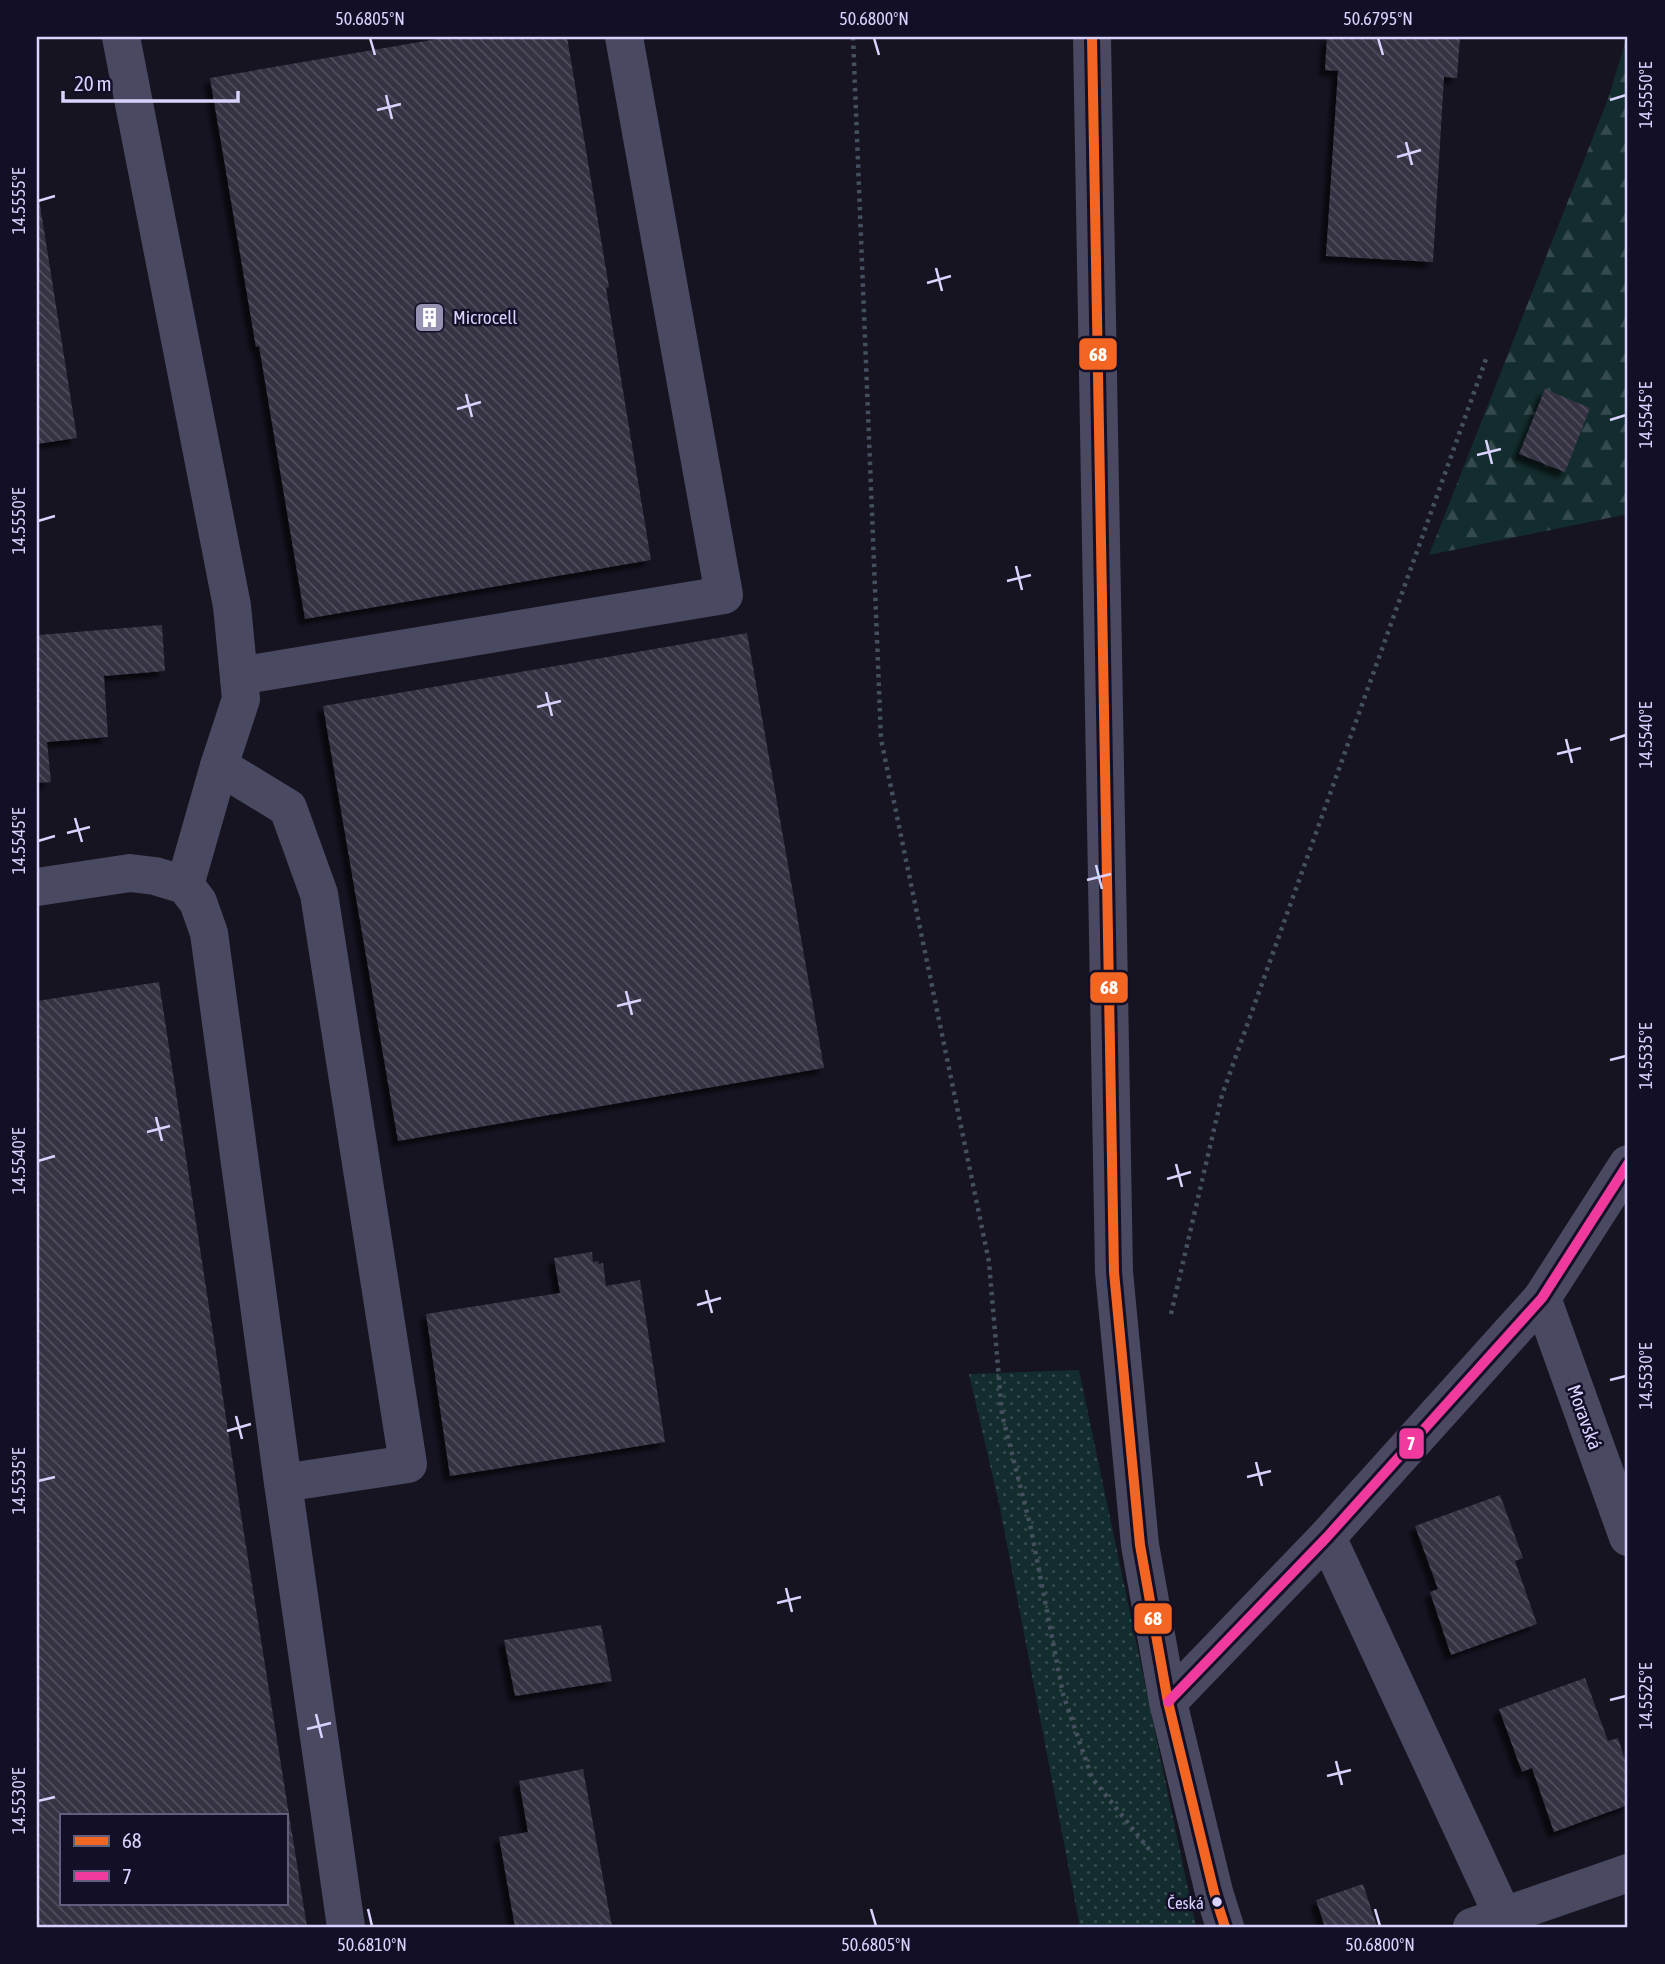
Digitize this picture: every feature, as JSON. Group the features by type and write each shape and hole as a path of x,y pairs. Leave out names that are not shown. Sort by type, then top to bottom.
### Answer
{"street":[{"path":"121,37 232,606 241,699 185,885"},
{"path":"239,676 724,595 624,37"},
{"path":"1092,37 1114,1272 1140,1545 1168,1702 1225,1927"},
{"path":"219,766 288,808 319,894 408,1464 283,1483"},
{"path":"37,887 130,873 155,876 185,885 198,902 209,933 346,1927"},
{"path":"1168,1702 1327,1537 1542,1298 1628,1164"},
{"name":"Moravská","path":"1542,1298 1628,1537"},
{"path":"1327,1537 1488,1922 1628,1873"}],"path":[{"path":"853,37 880,739 989,1262 1002,1414 1031,1530 1063,1694 1091,1778 1164,1867 1214,1892"},
{"path":"1169,1320 1222,1095 1486,359"}],"green space":[{"path":"1627,37 1628,514 1429,555 1608,99"},
{"path":"1079,1370 1196,1927 1080,1927 1000,1508 969,1374"}],"building":[{"name":"Microcell","path":"449,37 567,37 651,560 305,619 210,78"},
{"path":"1327,37 1460,37 1457,78 1444,77 1433,262 1326,256 1338,71 1325,70"},
{"path":"37,186 77,438 37,444"},
{"path":"1545,389 1590,408 1565,472 1519,454"},
{"path":"162,625 165,671 104,676 108,737 47,742 51,782 37,783 39,635"},
{"path":"747,633 824,1068 398,1141 323,706"},
{"path":"159,982 307,1927 37,1927 37,1001"},
{"path":"592,1252 593,1262 603,1263 606,1286 640,1280 665,1442 450,1476 426,1314 560,1293 554,1258"},
{"path":"1500,1495 1523,1558 1515,1561 1537,1624 1451,1655 1430,1592 1438,1589 1415,1526"},
{"path":"601,1625 612,1681 515,1696 504,1640"},
{"path":"1585,1678 1608,1741 1618,1738 1628,1769 1628,1805 1554,1832 1532,1768 1522,1772 1499,1709"},
{"path":"583,1769 612,1927 515,1927 499,1837 528,1832 519,1781"},
{"path":"1363,1884 1377,1927 1325,1927 1316,1900"}],"transit line":[{"name":"68","path":"1092,37 1114,1272 1140,1545 1168,1702 1225,1927"},
{"name":"7","path":"1168,1702 1327,1537 1542,1298 1628,1164"}],"place":[{"name":"Microcell","path":"430,317"},
{"name":"Česká","path":"1217,1902"}]}
